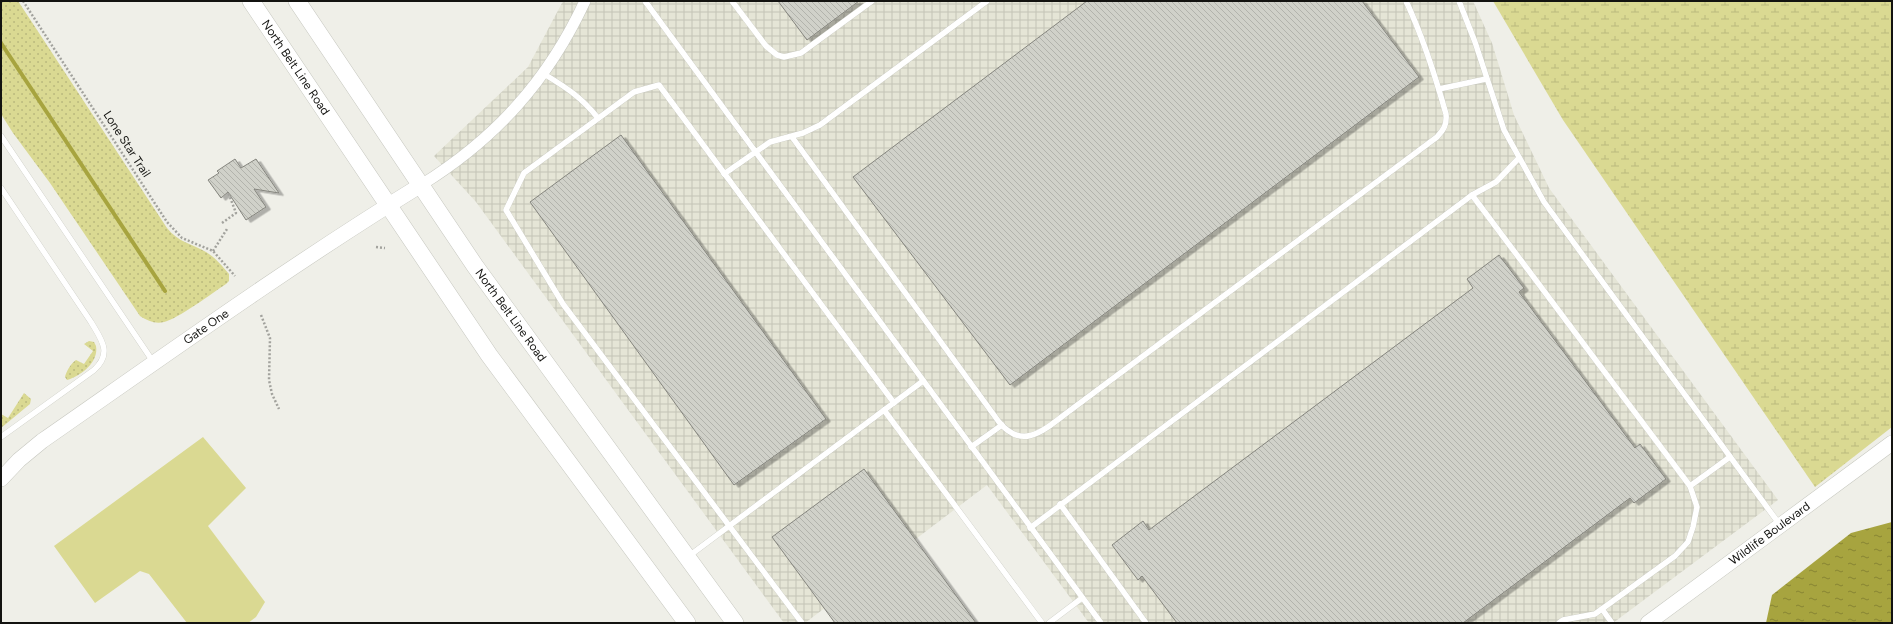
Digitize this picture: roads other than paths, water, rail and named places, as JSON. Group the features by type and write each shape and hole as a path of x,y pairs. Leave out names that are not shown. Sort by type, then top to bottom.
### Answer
{"main road":[{"name":"North Belt Line Road","path":"251,1 489,354 687,623"},
{"name":"North Belt Line Road","path":"297,1 502,304 735,623"}],"street":[{"path":"421,185 450,166 495,129 526,96 544,74 561,48 584,1"},
{"name":"Gate One","path":"1,479 19,460 42,441 217,319 388,205 421,185"},
{"name":"Wildlife Boulevard","path":"1648,623 1892,443"}],"lane":[{"path":"645,1 1101,623"},
{"path":"732,1 766,46 778,55 784,57 801,54 872,1"},
{"path":"724,174 770,142 804,133 820,125 987,1"},
{"path":"792,137 1008,433 1018,437 1029,437 1042,431 1437,137 1444,130 1446,114 1439,89 1418,27 1406,1"},
{"path":"1459,1 1475,42 1497,113 1518,159 1544,202 1780,525"},
{"path":"544,74 572,91 585,102 598,118"},
{"path":"1439,89 1486,79"},
{"path":"802,623 563,304 506,210 524,173 634,92 659,85 894,403"},
{"path":"1,136 154,363"},
{"path":"1030,528 1472,195 1496,182 1518,159"},
{"path":"1,188 94,327 103,342 104,350 103,359 94,370 1,437"},
{"path":"1472,195 1690,486 1697,507 1688,542 1675,556 1595,614 1563,620 1559,623"},
{"path":"687,557 924,381"},
{"path":"884,410 1042,623"},
{"path":"971,447 1002,425"},
{"path":"1690,486 1730,457"},
{"path":"1060,504 1146,623"},
{"path":"1050,623 1082,598"},
{"path":"1602,609 1612,623"}],"water":[{"path":"1892,522 1892,623 1766,623 1772,595 1851,533"}],"waterway":[{"path":"1,43 165,291"}]}
